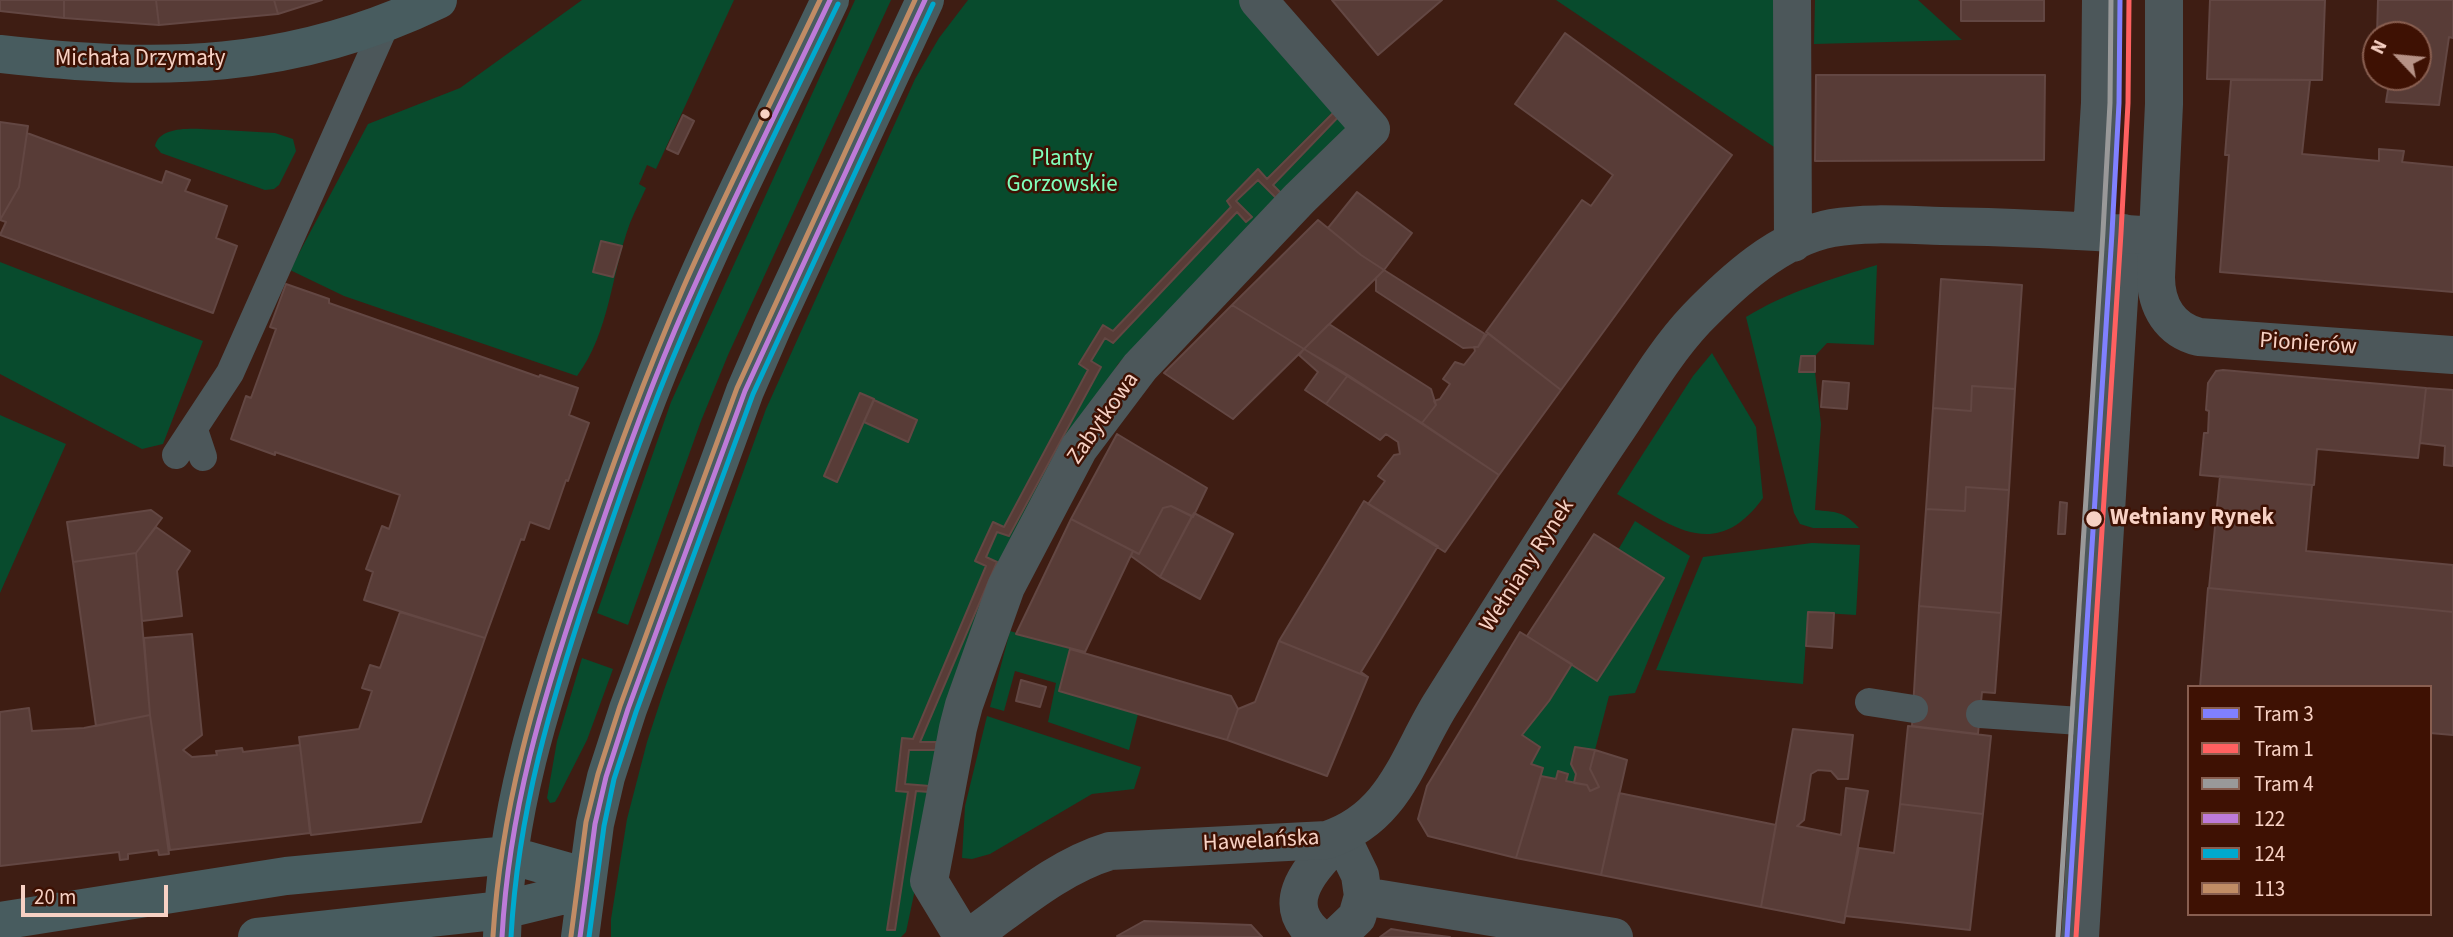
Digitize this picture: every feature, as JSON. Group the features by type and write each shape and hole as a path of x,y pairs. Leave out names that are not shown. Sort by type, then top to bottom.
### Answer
{"main road":[{"name":"Michała Drzymały","path":"0,54 91,63 214,63 306,48 386,23 438,0"},
{"path":"502,923 514,814 543,700 643,411 689,297 830,0"},
{"path":"580,937 595,824 612,758 745,391 924,7"},
{"path":"24,924 286,876 509,855 586,883"},
{"path":"257,937 502,923 586,883"}],"street":[{"name":"Zabytkowa","path":"963,937 929,881 958,728 1006,587 1079,448 1140,367 1299,199 1371,129 1258,0"},
{"path":"1792,0 1793,243"},
{"path":"2080,937 2124,233 2101,103 2101,0"},
{"path":"2124,233 2164,104 2164,0"},
{"name":"Wełniany Rynek","path":"1318,937 1302,917 1298,898 1304,878 1341,835 1366,819 1393,792 1422,735 1542,540 1661,365 1694,322 1754,267 1793,243 1832,228 2021,227 2124,233"},
{"name":"Pionierów","path":"2124,233 2156,288 2157,298 2168,319 2182,331 2199,337 2453,355"},
{"name":"Hawelańska","path":"970,937 1057,875 1096,855 1110,851 1309,842 1341,835 1360,875 1363,896"},
{"path":"1336,937 1357,917 1363,896 1615,937"}],"lane":[{"path":"190,456 194,430 230,373 386,23"},
{"path":"1869,702 1914,709"},
{"path":"1980,714 2094,722"}],"green space":[{"path":"582,0 734,0 656,169 647,165 639,184 646,188 630,223 597,341 577,376 344,296 290,270 368,124 460,88"},
{"path":"855,0 891,0 728,355 701,421 628,625 597,613 671,402"},
{"name":"Planty Gorzowskie","path":"968,0 1245,0 1355,122 1118,364 1010,559 959,682 906,932 901,937 611,937 611,919 627,819 647,742 766,409 915,79 939,38"},
{"path":"1556,0 1784,0 1783,153"},
{"path":"1815,0 1918,0 1962,40 1814,44"},
{"path":"174,130 275,133 293,139 296,151 279,185 265,190 161,153 155,146 159,138"},
{"path":"0,262 203,341 163,444 142,449 0,374"},
{"path":"1877,265 1874,345 1827,343 1815,356 1801,356 1800,371 1815,372 1821,424 1815,510 1839,513 1859,528 1813,528 1800,524 1794,513 1746,317 1793,293"},
{"path":"1712,353 1756,427 1763,498 1745,518 1728,530 1710,534 1674,526 1617,494 1693,376"},
{"path":"0,415 66,444 0,593"},
{"path":"1635,521 1690,556 1635,693 1609,696 1595,750 1575,747 1571,764 1576,774 1574,783 1566,781 1558,772 1556,779 1541,776 1543,768 1531,764 1540,747 1522,735 1549,701 1572,664 1598,680 1664,579 1618,550"},
{"path":"1812,543 1860,545 1856,615 1808,612 1803,684 1656,670 1703,557"},
{"path":"1010,631 1070,649 1059,691 1138,714 1129,750 1048,722 1056,683 1015,671 1004,711 990,707"},
{"path":"582,658 613,669 587,740 558,797 555,802 550,803 547,798 557,741"},
{"path":"987,716 1141,767 1134,789 1092,794 990,854 972,859 962,858 965,806"}],"building":[{"path":"0,0 64,0 64,18 0,11"},
{"path":"64,0 156,0 159,25 64,18"},
{"path":"156,0 274,0 278,14 159,25"},
{"path":"274,0 322,0 278,14"},
{"path":"1332,0 1442,0 1378,55"},
{"path":"1961,0 2044,0 2044,21 1961,21"},
{"path":"2210,0 2325,0 2322,80 2207,79"},
{"path":"2378,0 2453,0 2453,38 2449,37 2439,105 2386,102 2388,91 2432,91 2432,21 2377,21"},
{"path":"1565,33 1732,155 1561,390 1486,332 1582,200 1591,206 1613,175 1515,104"},
{"path":"1816,75 2045,75 2044,160 1815,161"},
{"path":"2231,80 2310,80 2302,154 2379,161 2379,149 2404,151 2402,162 2453,167 2453,292 2220,272 2229,155 2225,155"},
{"path":"1339,107 1344,111 1273,185 1281,193 1276,198 1258,180 1236,201 1252,217 1246,222 1237,212 1113,343 1105,338 1091,361 1101,367 1009,536 997,532 986,557 997,562 920,742 936,742 936,750 909,750 905,784 930,786 929,792 916,791 895,930 887,930 908,792 896,791 902,738 913,739 986,566 975,561 993,522 1004,527 1088,370 1079,364 1103,325 1113,331 1231,207 1227,201 1258,169 1267,179"},
{"path":"683,115 694,121 678,154 667,149"},
{"path":"0,122 28,126 19,187 0,220"},
{"path":"27,133 162,183 166,171 190,180 185,191 227,206 216,238 237,246 213,313 0,235 6,222 0,220 19,187"},
{"path":"1357,192 1412,233 1384,270 1328,228"},
{"path":"1318,220 1384,270 1304,349 1232,305"},
{"path":"601,241 622,246 613,277 593,272"},
{"path":"1384,270 1485,334 1478,347 1463,348 1376,291 1376,278"},
{"path":"1941,279 2022,285 2015,389 1972,386 1971,411 1933,408"},
{"path":"286,284 329,299 329,303 539,377 540,375 578,388 569,415 589,423 568,481 566,480 549,529 530,522 524,540 521,539 485,638 364,600 373,572 366,569 382,526 389,529 400,495 231,439 246,396 251,398 276,329 270,327"},
{"path":"1232,305 1304,349 1233,419 1164,373"},
{"path":"1329,324 1431,389 1436,405 1422,423 1304,349"},
{"path":"1488,333 1561,390 1499,475 1422,423 1436,405 1434,401 1440,399 1450,384 1443,379 1455,362 1464,365 1475,351 1474,347 1478,347"},
{"path":"1304,349 1348,375 1326,404 1305,390 1318,372 1299,355"},
{"path":"1801,356 1815,356 1815,372 1799,372"},
{"path":"2216,371 2426,388 2418,458 2317,449 2314,485 2200,475 2204,433 2208,433 2208,383"},
{"path":"1348,375 1499,475 1445,552 1368,504 1385,481 1378,476 1394,455 1400,454 1398,442 1386,434 1380,440 1326,404"},
{"path":"1823,381 1849,383 1847,409 1821,407"},
{"path":"1972,386 2015,389 2009,490 1966,487 1965,511 1926,509 1933,408 1971,411"},
{"path":"2426,388 2453,390 2453,466 2444,465 2445,446 2420,443"},
{"path":"860,393 874,399 837,482 824,476"},
{"path":"874,400 917,420 908,442 864,422"},
{"path":"1117,434 1207,488 1193,517 1171,506 1163,508 1139,554 1071,519"},
{"path":"2220,476 2312,485 2306,551 2453,565 2453,612 2209,588"},
{"path":"1966,487 2009,490 2001,613 1919,606 1926,509 1965,511"},
{"path":"1364,501 1438,546 1361,672 1368,677 1279,641"},
{"path":"2060,502 2067,503 2065,534 2058,534"},
{"path":"1171,506 1192,516 1160,577 1131,556 1133,551 1139,554 1163,508"},
{"path":"151,510 162,518 136,553 73,562 67,522"},
{"path":"1194,513 1233,534 1200,599 1160,577"},
{"path":"1071,519 1133,551 1085,652 1016,634"},
{"path":"156,527 190,551 177,571 182,616 142,621 136,553"},
{"path":"1594,534 1664,578 1597,681 1527,636"},
{"path":"136,553 150,715 96,726 73,562"},
{"path":"2208,588 2453,612 2453,735 2432,733 2432,685 2200,685"},
{"path":"1919,606 2001,613 1995,693 1982,692 1978,734 1912,726"},
{"path":"400,612 485,638 421,822 311,835 299,737 359,729 372,691 362,688 370,665 380,668"},
{"path":"1808,612 1834,613 1832,648 1806,646"},
{"path":"1520,632 1572,664 1549,701 1522,735 1540,747 1531,764 1543,768 1516,858 1428,836 1418,819 1427,786"},
{"path":"192,634 202,735 183,750 192,757 217,755 216,751 242,748 243,752 300,745 310,833 170,850 150,715 144,638"},
{"path":"1279,641 1368,677 1327,776 1227,740 1238,709 1255,702"},
{"path":"1070,649 1231,696 1238,709 1227,740 1059,691"},
{"path":"1021,680 1046,687 1040,707 1016,701"},
{"path":"29,708 32,731 84,728 150,715 169,854 159,855 158,850 128,854 128,859 120,860 119,852 0,866 0,712"},
{"path":"1908,726 1991,736 1983,814 1900,804"},
{"path":"1793,729 1853,735 1848,779 1838,779 1831,771 1818,770 1811,774 1804,820 1797,826 1841,835 1846,788 1868,791 1844,923 1761,907"},
{"path":"1575,747 1595,750 1590,769 1599,787 1590,791 1587,785 1574,783 1576,774 1571,764"},
{"path":"1595,750 1627,760 1601,875 1516,858 1541,776 1556,779 1558,771 1568,774 1566,781 1587,785 1590,791 1599,787 1590,769"},
{"path":"1619,793 1776,825 1761,907 1601,875"},
{"path":"1900,804 1983,814 1970,930 1845,916 1859,848 1894,853"},
{"path":"1144,921 1251,925 1262,937 1117,936"},
{"path":"1391,929 1409,932 1450,937 1380,937"}],"tram line":[{"name":"4","path":"2058,936 2103,232 2110,103 2111,0"},
{"name":"3","path":"2067,937 2112,233 2119,103 2120,0"},
{"name":"1","path":"2076,937 2121,233 2128,103 2129,0"}],"transit line":[{"name":"113","path":"493,936 503,843 522,754 546,666 599,504 684,286 820,0"},
{"name":"122","path":"502,937 512,845 530,757 554,671 615,487 693,288 830,0"},
{"name":"113","path":"571,936 586,822 620,706 737,388 915,0"},
{"name":"122","path":"580,937 595,824 606,777 628,709 745,391 925,0"},
{"name":"124","path":"511,937 521,845 539,757 576,626 623,488 701,292 838,4"},
{"name":"124","path":"589,937 604,826 614,779 753,394 933,4"}],"place":[{"name":"Wełniany Rynek","path":"2094,519"}]}
